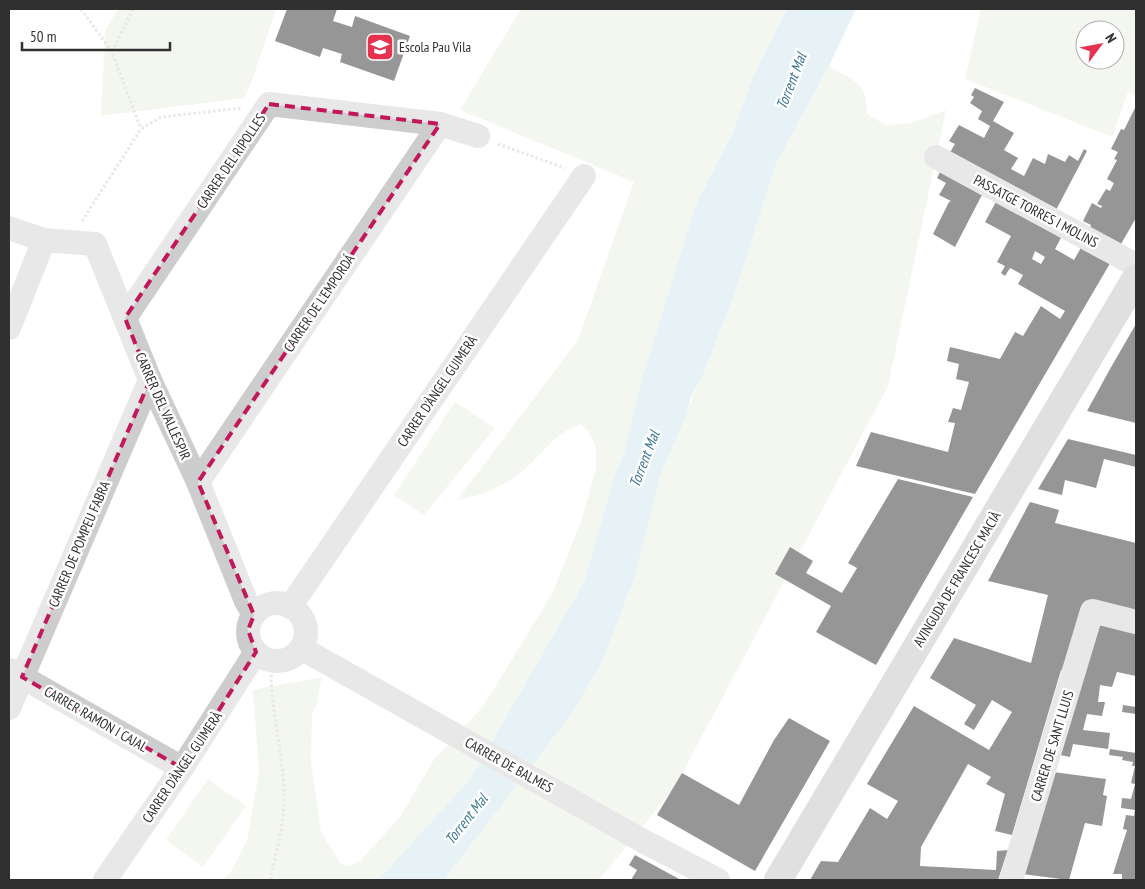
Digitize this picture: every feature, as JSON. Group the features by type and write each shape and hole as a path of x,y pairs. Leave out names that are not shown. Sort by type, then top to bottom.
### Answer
{"street":[{"name":"CARRER DEL RIPOLLES","path":"125,318 270,104 440,124 478,136"},
{"name":"CARRER DE L'EMPORDÁ","path":"198,482 440,124"},
{"name":"PASSATGE TORRES I MOLINS","path":"936,157 1136,265"},
{"name":"CARRER D'ÀNGEL GUIMERÀ","path":"290,606 584,176"},
{"name":"CARRER DEL VALLESPIR","path":"9,228 44,240 95,244 150,380 198,482 246,601 254,615"},
{"path":"9,328 44,240"},
{"name":"AVINGUDA DE FRANCESC MACIÀ","path":"778,880 1136,278"},
{"name":"CARRER DE POMPEU FABRA","path":"9,708 16,674 150,380"},
{"path":"274,603 290,606 298,612 303,620 304,639 308,652 295,654 279,660 263,656 251,645 248,630 254,615 259,609 274,603"},
{"name":"CARRER DE SANT LLUIS","path":"1011,880 1092,611 1136,622"},
{"name":"CARRER DE BALMES","path":"308,652 718,880"},
{"name":"CARRER D'ÀNGEL GUIMERÀ","path":"104,880 263,656"},
{"name":"CARRER RAMON I CAJAL","path":"16,674 182,768"}],"path":[{"path":"80,9 112,52 141,129"},
{"path":"112,52 134,9"},
{"path":"69,241 141,129 161,117 270,104"},
{"path":"478,136 584,176"},
{"path":"263,656 271,686 284,794 282,827 270,880"}],"highlighted area":[{"path":"269,104 440,124 198,482 254,615 248,630 256,652 182,768 22,677 150,380 125,318"}],"green space":[{"path":"118,9 276,9 250,86 244,98 101,116 105,31"},
{"path":"521,9 787,9 752,79 646,368 624,454 615,474 584,582 470,779 378,880 223,880 230,873 247,841 259,773 253,690 322,677 316,707 312,714 311,761 321,832 341,864 350,866 360,861 400,817 433,761 484,705 553,592 582,519 596,468 596,448 588,431 581,425 557,437 524,470 509,481 484,493 457,500 578,340 634,182 460,110"},
{"path":"981,9 1136,9 1136,96 1128,92 1112,137 965,79"},
{"path":"829,66 852,79 862,88 867,103 867,114 887,126 911,123 946,110 888,386 675,787 599,880 444,880 571,715 603,660 634,579 660,477 735,293 776,164"},
{"path":"455,402 495,428 424,515 394,495"},
{"path":"208,779 246,806 203,867 166,840"}],"water":[{"name":"Torrent Mal","path":"787,9 856,9 829,66 776,164 735,293 660,477 634,579 603,660 571,715 444,880 378,880 470,779 584,582 615,474 624,454 642,379 695,207 732,134 752,79"}],"building":[{"path":"287,9 337,9 333,21 352,27 355,16 410,36 394,81 340,62 342,54 323,48 320,57 275,41"},
{"path":"975,88 1004,102 993,121 1014,133 1004,150 1018,158 1011,169 1024,176 1033,158 1045,164 1048,154 1065,162 1069,155 1078,161 1084,149 1087,151 1056,210 949,154 955,144 949,141 959,125 984,138 990,126 978,119 982,111 970,103 974,97 971,95"},
{"path":"1136,106 1136,218 1121,244 1090,228 1091,225 1083,221 1092,203 1101,208 1102,206 1097,204 1106,189 1110,191 1114,183 1107,179 1117,160 1114,159 1118,152 1111,149 1121,129 1124,130"},
{"path":"942,168 984,191 955,247 933,234 951,201 939,195 946,183 937,178"},
{"path":"998,198 1063,234 1055,249 1074,260 1083,244 1112,260 975,494 856,466 871,432 948,452 955,423 948,422 953,408 961,410 969,382 956,379 959,364 947,361 950,347 1000,359 1015,332 1023,336 1041,306 1060,319 1065,311 1018,284 1023,275 1010,268 1005,276 1001,273 1005,266 997,262 1011,236 985,222","holes":["1035,251 1045,257 1041,264 1032,259"]},
{"path":"1136,324 1136,423 1087,411 1110,369"},
{"path":"1068,439 1136,455 1136,467 1104,459 1096,488 1065,480 1062,495 1038,489"},
{"path":"898,479 973,497 876,665 816,632 831,606 775,574 790,547 813,561 806,573 842,593 857,568 848,563"},
{"path":"1030,502 1059,510 1055,523 1136,543 1136,618 1086,605 1069,674 1061,670 1012,835 995,831 1005,794 986,784 991,777 968,764 921,847 920,866 996,870 997,851 1008,850 998,880 810,880 821,861 838,862 870,808 887,819 898,801 867,784 914,706 989,750 1012,712 992,700 974,730 964,724 976,705 930,678 954,638 1031,663 1048,595 988,581"},
{"path":"1100,617 1136,626 1136,676 1117,672 1112,687 1100,685 1098,702 1105,702 1102,716 1087,714 1083,730 1110,733 1108,749 1073,744 1070,757 1055,754"},
{"path":"1123,705 1136,707 1136,714 1122,712"},
{"path":"789,718 830,741 755,871 657,815 682,773 739,805 774,740"},
{"path":"1110,749 1136,753 1136,880 1122,880 1122,874 1113,874 1127,830 1123,829 1126,815 1134,816 1135,810 1121,808 1122,798 1131,799 1135,784 1131,783 1135,766 1132,766 1133,762 1122,760 1123,757 1109,755"},
{"path":"1053,772 1106,779 1103,795 1107,796 1102,826 1085,823 1069,880 1022,874"},
{"path":"635,855 681,880 631,880 637,870 629,865"}],"place":[{"name":"Escola Pau Vila","path":"380,47"}]}
